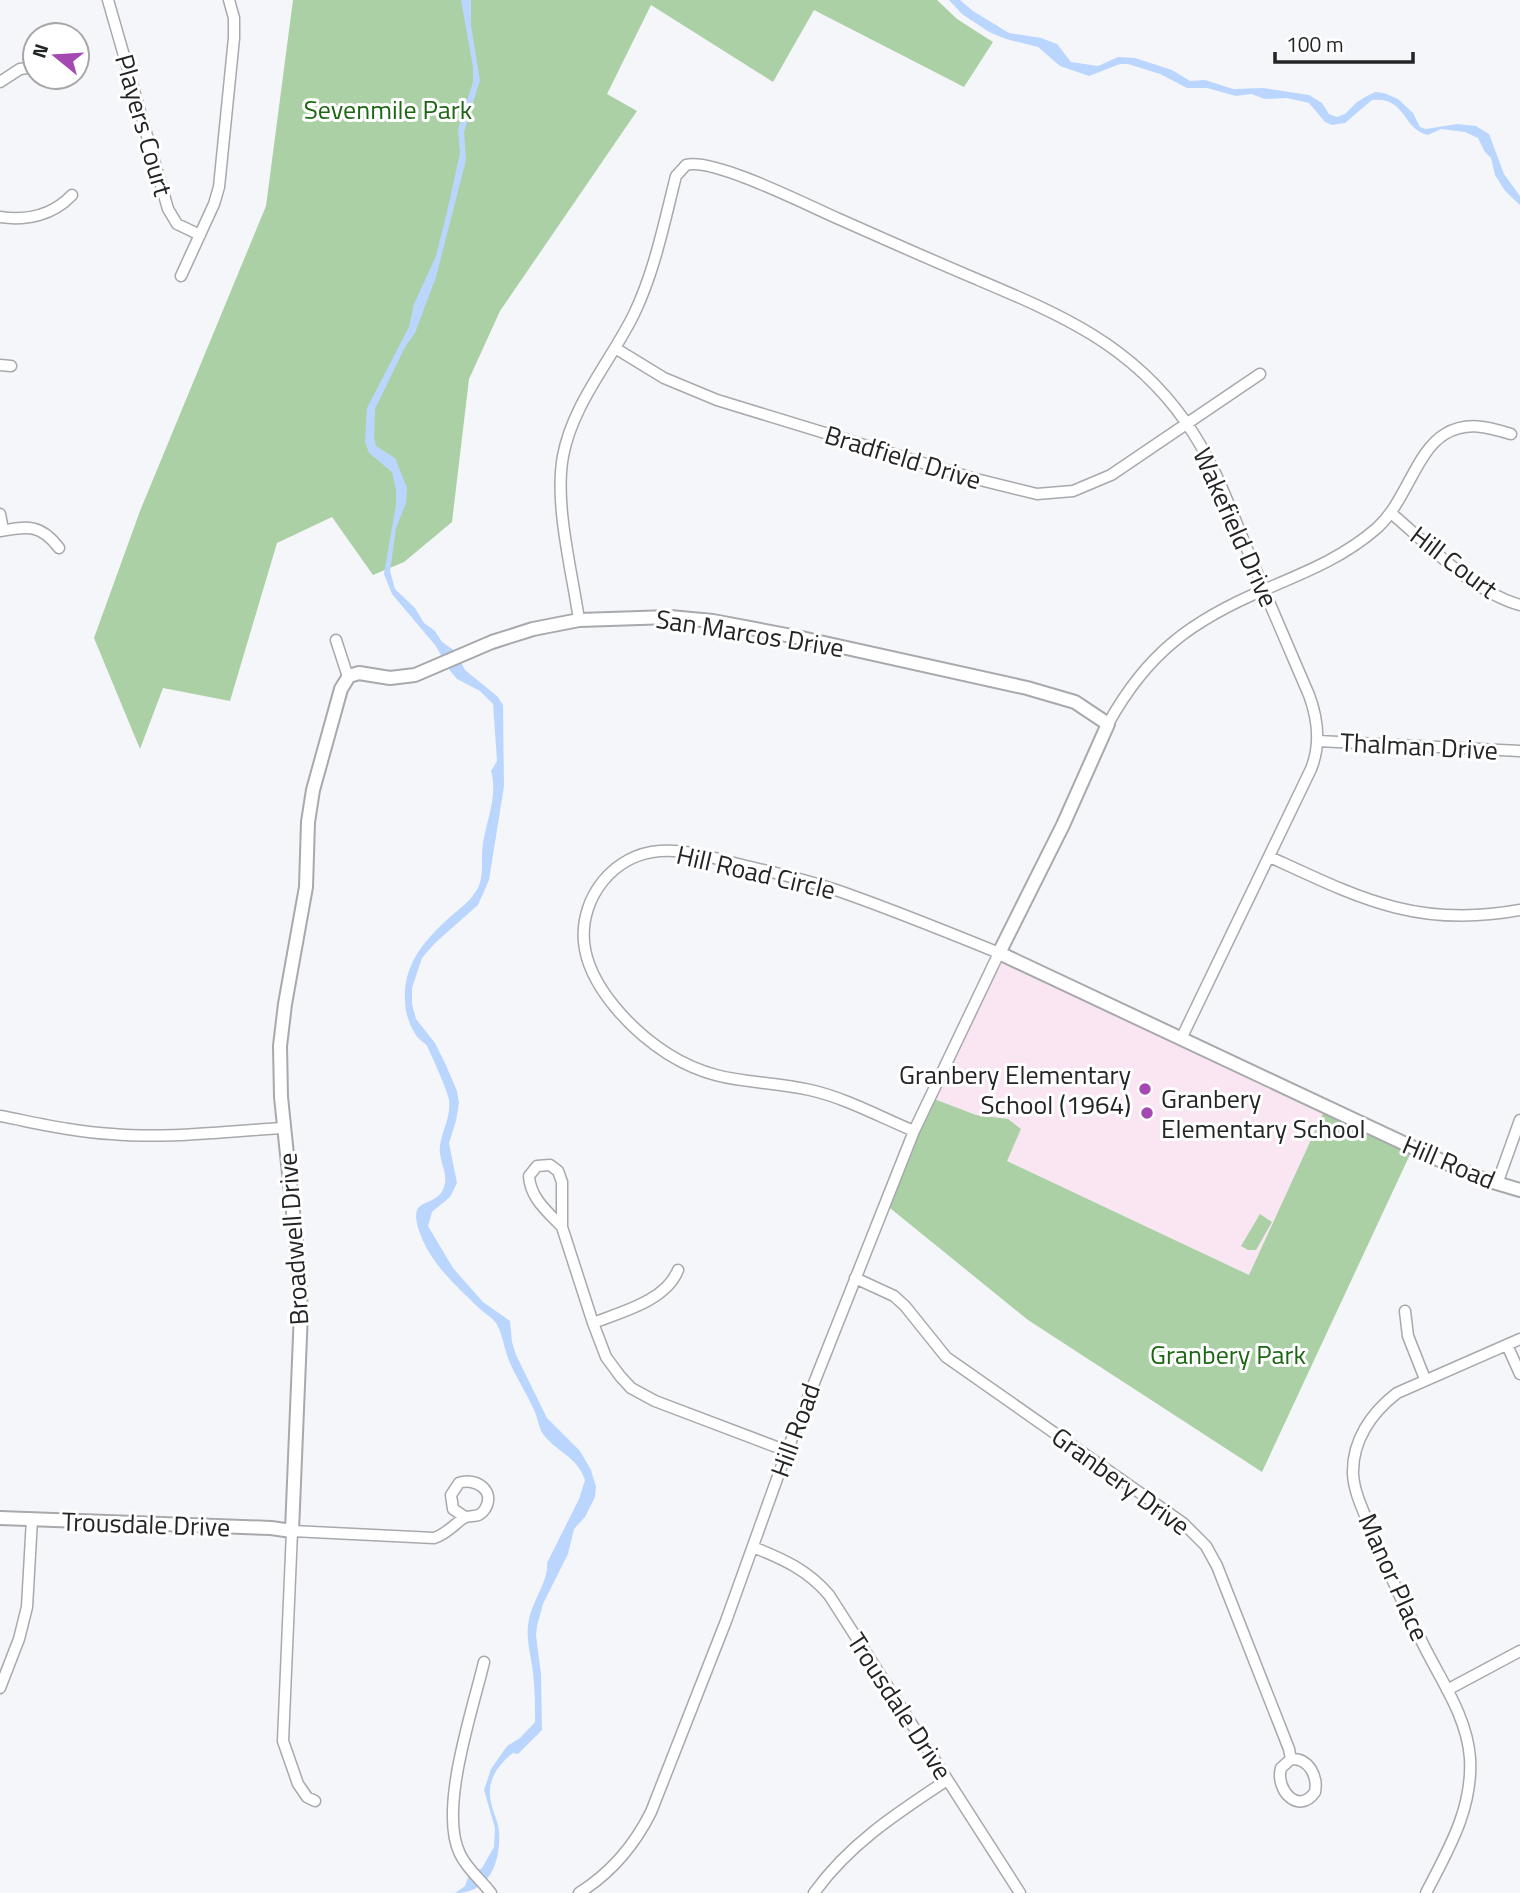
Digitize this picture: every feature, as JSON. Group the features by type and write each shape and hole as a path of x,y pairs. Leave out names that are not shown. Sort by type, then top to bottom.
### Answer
{"street":[{"name":"Players Court","path":"108,0 168,209 177,225 200,235"},
{"name":"Players Court","path":"181,276 217,197 234,38 234,18 229,0"},
{"path":"0,82 21,69"},
{"name":"Wakefield Drive","path":"615,348 647,285 676,176 680,169 690,163 703,164 761,185 1071,321 1131,362 1161,391 1187,422 1220,482 1311,703 1318,741 1311,769 1181,1039"},
{"path":"0,217 16,219 39,215 59,206 72,195"},
{"path":"579,620 562,505 562,465 566,443 578,412 615,348"},
{"name":"Bradfield Drive","path":"615,348 664,378 699,394 972,478 1029,493 1046,494 1073,491 1100,481 1260,374"},
{"path":"0,365 12,366"},
{"name":"Hill Court","path":"1264,590 1345,552 1376,528 1391,513 1425,453 1443,435 1458,428 1475,425 1511,434"},
{"name":"Hill Court","path":"1391,513 1483,589 1520,605"},
{"path":"0,514 1,530 25,527 40,529 59,548"},
{"name":"Hill Road","path":"579,1893 619,1861 648,1819 753,1547 786,1451 914,1131 1063,825 1108,724 1131,686 1171,642 1206,618 1264,590"},
{"name":"San Marcos Drive","path":"349,676 359,673 403,678 420,674 462,654 513,635 579,620 653,616 685,618 797,637 1053,694 1075,702 1108,724"},
{"path":"336,640 349,676"},
{"name":"Broadwell Drive","path":"314,1801 307,1797 298,1784 283,1741 300,1312 295,1225 284,1128 280,1046 286,996 306,887 311,800 341,689 349,676"},
{"name":"Thalman Drive","path":"1318,741 1520,751"},
{"name":"Hill Road Circle","path":"914,1131 821,1093 712,1075 657,1046 621,1014 598,983 589,964 584,937 590,902 605,878 626,862 652,852 683,852 836,890 999,953"},
{"path":"1270,857 1356,896 1406,912 1463,917 1520,910"},
{"name":"Hill Road","path":"999,953 1446,1163 1497,1184 1520,1190"},
{"path":"0,1116 68,1129 126,1135 175,1135 284,1128"},
{"path":"1497,1184 1520,1120"},
{"path":"562,1227 532,1191 529,1176 537,1166 550,1165 561,1176 564,1190 562,1227 593,1323 610,1362 626,1384 636,1392 673,1408 786,1451"},
{"path":"593,1323 661,1292 673,1282 678,1270"},
{"name":"Granbery Drive","path":"855,1278 894,1296 946,1357 1172,1516 1200,1539 1217,1566 1291,1759"},
{"path":"1405,1311 1408,1336 1425,1379"},
{"name":"Manor Place","path":"1426,1893 1456,1835 1465,1807 1470,1758 1466,1734 1447,1690 1411,1621 1357,1491 1353,1473 1357,1447 1369,1420 1391,1398 1425,1379 1520,1339"},
{"path":"1507,1345 1520,1374"},
{"path":"292,1531 427,1539 446,1533 465,1517"},
{"name":"Trousdale Drive","path":"0,1518 292,1531"},
{"path":"0,1688 19,1639 27,1607 32,1519"},
{"name":"Trousdale Drive","path":"753,1547 797,1566 823,1588 1020,1893"},
{"path":"1447,1690 1520,1651"},
{"path":"484,1662 459,1767 454,1805 457,1847 487,1889"},
{"name":"Granbery Drive","path":"1291,1759 1306,1763 1315,1780 1315,1792 1305,1801 1296,1802 1290,1799 1281,1781 1281,1768 1291,1759"},
{"path":"814,1893 839,1862 872,1831 947,1780"}],"shaded area":[{"name":"Granbery Elementary School","path":"999,953 1326,1107 1249,1275 1007,1161 1008,1119 976,1115 929,1097"}],"green space":[{"name":"Sevenmile Park","path":"293,0 937,0 957,19 993,42 964,87 814,10 773,82 651,5 607,94 637,111 500,311 469,379 452,522 404,562 373,575 332,517 277,543 230,701 163,688 140,749 94,638 140,511 266,206"},
{"name":"Granbery Park","path":"929,1097 976,1115 1008,1119 1021,1129 1007,1161 1249,1275 1326,1107 1413,1148 1262,1472 1028,1320 885,1204"},
{"path":"1260,1214 1272,1222 1256,1250 1248,1250 1241,1246"}],"water":[{"path":"461,0 471,0 471,26 480,80 464,132 466,160 436,277 415,333 405,347 375,409 374,438 376,446 395,458 407,488 406,503 396,528 390,571 395,589 415,608 424,623 435,631 442,642 455,651 465,670 497,696 503,705 504,786 489,880 478,905 422,958 412,988 416,1019 435,1043 457,1091 459,1103 449,1143 457,1183 450,1197 432,1212 428,1226 453,1268 483,1302 510,1321 516,1355 547,1418 580,1451 591,1470 596,1487 595,1497 585,1517 574,1529 568,1554 543,1604 537,1626 542,1730 518,1754 513,1753 504,1761 491,1782 490,1799 498,1826 499,1843 495,1865 477,1888 455,1893 465,1886 469,1875 482,1868 494,1847 495,1828 484,1790 491,1769 507,1746 520,1738 535,1722 534,1679 528,1639 529,1619 546,1576 547,1563 579,1499 585,1480 577,1465 543,1434 511,1365 496,1323 446,1276 432,1257 421,1236 416,1213 423,1204 435,1199 444,1187 440,1146 449,1112 449,1100 427,1046 417,1037 409,1023 405,987 412,963 425,943 478,888 483,843 493,798 491,771 497,761 493,704 480,691 457,679 435,645 392,594 384,574 396,505 396,490 392,472 369,453 365,442 367,408 409,327 414,304 436,256 460,153 458,129 473,82 473,67"},
{"path":"949,0 960,0 1009,33 1041,38 1057,44 1071,62 1098,66 1118,57 1135,58 1172,70 1190,81 1205,80 1233,89 1263,88 1309,95 1322,103 1329,114 1337,117 1345,114 1367,96 1375,92 1384,93 1398,99 1413,113 1420,127 1426,129 1457,124 1476,126 1489,134 1504,174 1520,196 1520,205 1505,191 1495,175 1491,158 1478,138 1465,132 1441,129 1428,135 1420,132 1398,108 1383,100 1372,100 1345,123 1332,125 1325,122 1309,103 1287,98 1265,99 1251,94 1236,96 1207,88 1187,88 1160,74 1128,64 1120,64 1089,76 1060,66 1038,47 989,32 962,14"}],"place":[{"name":"Granbery Elementary School (1964)","path":"1145,1089"},
{"name":"Granbery Elementary School","path":"1147,1113"}]}
